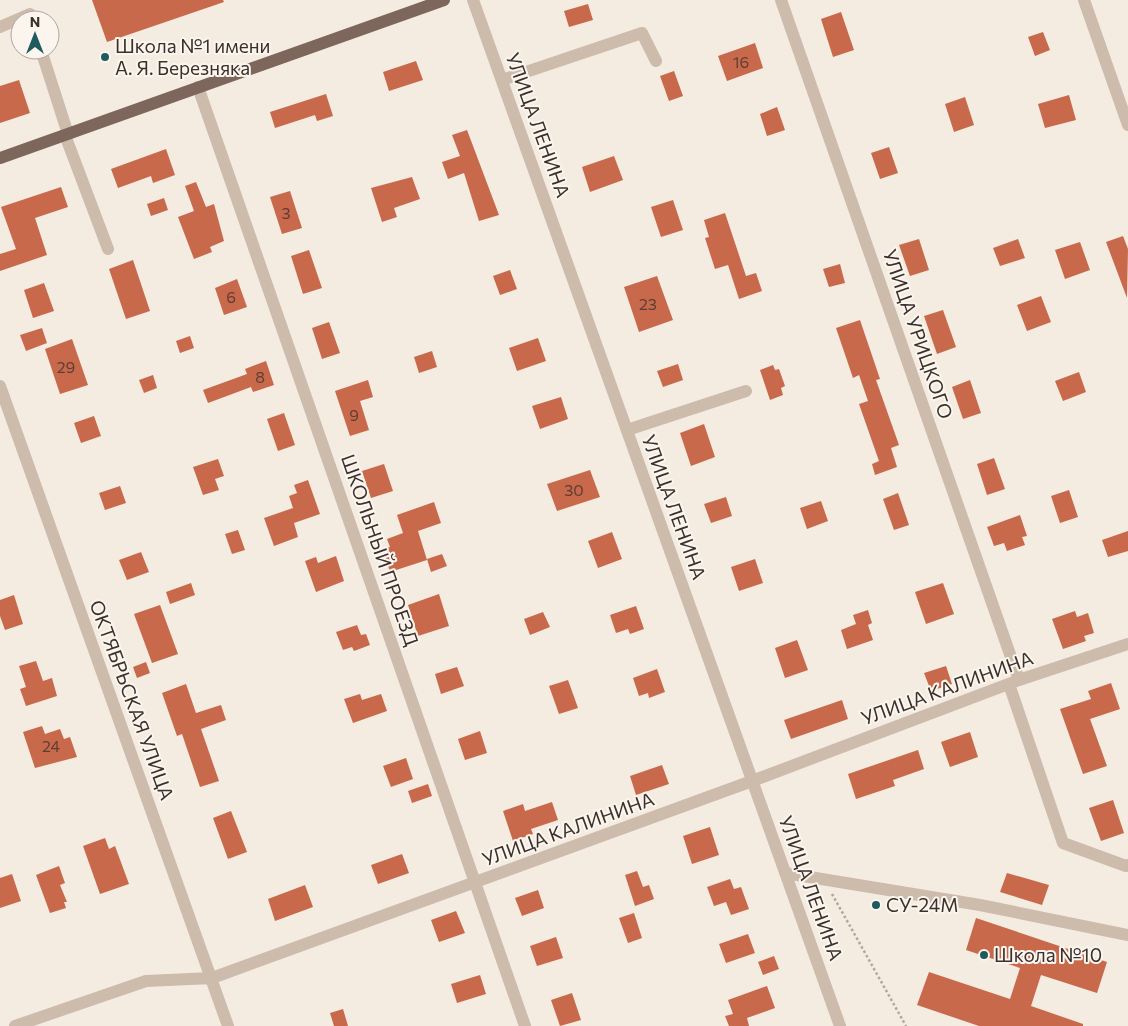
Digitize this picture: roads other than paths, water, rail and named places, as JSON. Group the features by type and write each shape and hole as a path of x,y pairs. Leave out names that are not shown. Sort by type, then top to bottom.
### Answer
{"main road":[{"path":"0,158 444,0"}],"street":[{"name":"УЛИЦА ЛЕНИНА","path":"474,0 840,1026"},
{"name":"УЛИЦА УРИЦКОГО","path":"781,0 1014,682 1063,843 1126,866 1128,865"},
{"path":"1084,0 1128,125"},
{"path":"502,80 642,33 656,61"},
{"path":"45,60 66,134 108,249"},
{"name":"ШКОЛЬНЫЙ ПРОЕЗД","path":"198,88 525,1026"},
{"name":"ОКТЯБРЬСКАЯ УЛИЦА","path":"0,386 228,1026"},
{"path":"627,430 746,391"},
{"name":"УЛИЦА КАЛИНИНА","path":"15,1026 146,980 212,978 752,781 1014,682 1128,644"},
{"path":"785,873 980,905 1128,935"}],"place":[{"name":"Школа №1 имени А. Я. Березняка","path":"105,57"},
{"name":"СУ-24М","path":"876,905"},
{"name":"Школа №10","path":"984,955"}]}
